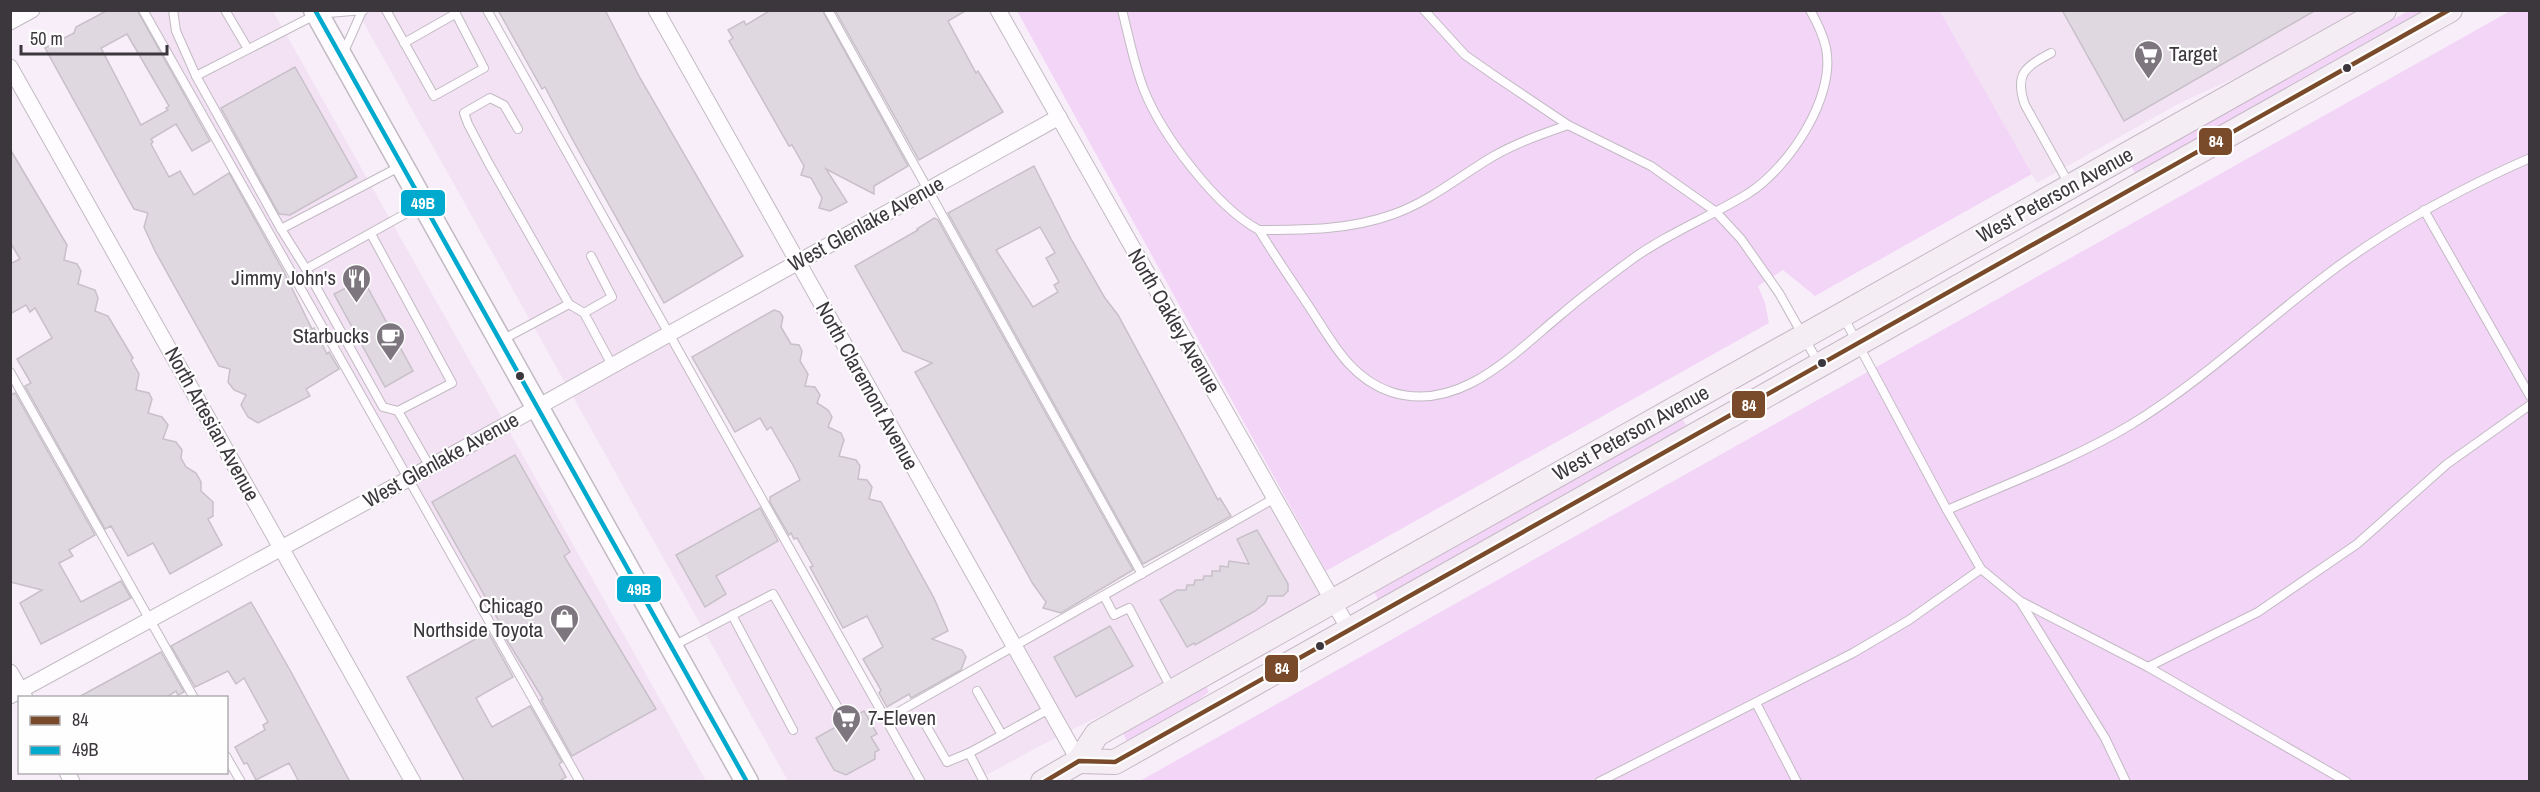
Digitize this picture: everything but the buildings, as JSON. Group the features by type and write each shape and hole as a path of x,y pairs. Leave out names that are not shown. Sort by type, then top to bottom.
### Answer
{"main road":[{"name":"West Peterson Avenue","path":"1079,762 1097,734 2384,10"},
{"name":"West Peterson Avenue","path":"1042,782 1079,762 1115,762 1350,632 1819,364 2450,10"},
{"path":"316,12 747,782"}],"street":[{"path":"10,22 32,10"},
{"name":"North Claremont Avenue","path":"656,10 1079,762"},
{"name":"North Oakley Avenue","path":"998,10 1350,632"},
{"name":"North Artesian Avenue","path":"10,67 413,782"},
{"name":"West Glenlake Avenue","path":"19,695 1059,117"},
{"path":"10,672 19,695"}],"lane":[{"path":"143,10 580,782"},
{"path":"173,10 176,31 196,76 281,229 383,407 398,411 452,383 371,234"},
{"path":"225,10 248,49"},
{"path":"386,10 404,43 434,96 484,68 454,12 404,43"},
{"path":"486,10 921,782"},
{"path":"828,10 1142,574"},
{"path":"1122,10 1144,89 1168,134 1222,202 1242,221 1259,230 1320,230 1393,214 1417,204 1494,156 1520,143 1568,125"},
{"path":"1424,10 1465,55 1568,125 1651,166 1715,211 1741,240 1779,293 1819,364"},
{"path":"1259,230 1333,345 1350,366 1369,382 1392,392 1415,396 1439,395 1461,388 1481,378 1512,356 1563,312 1639,254 1679,229 1750,192 1769,177 1790,153 1809,125 1827,74 1826,48 1810,10"},
{"path":"196,76 316,12 363,11 341,57"},
{"path":"2051,53 2034,62 2024,71 2020,81 2020,92 2070,186"},
{"path":"518,129 504,105 490,98 464,113 569,304 584,313 612,365"},
{"path":"1947,510 2086,449 2131,424 2193,380 2337,267 2391,229 2485,178 2529,158"},
{"path":"281,229 402,166"},
{"path":"306,270 424,204"},
{"path":"2424,210 2529,396"},
{"path":"584,313 612,297 591,256"},
{"path":"500,340 569,304"},
{"path":"1842,314 1981,569 2020,601 2148,667 2347,782"},
{"path":"10,372 193,696"},
{"path":"2148,667 2258,612 2357,544 2447,464 2529,405"},
{"path":"398,411 430,467"},
{"path":"886,719 1275,498"},
{"path":"1599,782 1853,653 1909,620 1981,569"},
{"path":"672,646 773,594 838,708"},
{"path":"1104,596 1114,615 1129,608 1173,691"},
{"path":"2020,601 2105,738 2127,782"},
{"path":"732,615 793,730"},
{"path":"977,691 1002,735"},
{"path":"1756,703 1797,782"},
{"path":"924,722 947,762 969,753 1049,709"},
{"path":"969,753 984,782"},
{"path":"228,759 241,782"}],"shaded area":[{"path":"143,11 273,11 706,781 575,781"},
{"path":"357,11 491,11 886,716 1282,493 1334,588 1158,688 1059,736 975,781 788,781"},
{"path":"1017,11 1940,11 2032,174 1815,296 1783,270 1758,286 1765,303 1769,323 1326,571"},
{"path":"1940,11 2359,11 2274,60 2180,103 2037,183"},
{"path":"2408,11 2429,11 2136,175 2131,166"},
{"path":"2510,11 2529,11 2529,781 1138,782"},
{"path":"1682,419 1686,425 1668,437 1378,600 1374,591"},
{"path":"1206,686 1209,692 1190,706 1127,742 1123,733"}],"transit line":[{"name":"49B","path":"315,10 747,782"},
{"name":"84","path":"1044,782 1079,761 1115,762 2449,10"}],"place":[{"name":"Target","path":"2148,80"},
{"name":"Jimmy John's","path":"357,304"},
{"name":"Starbucks","path":"390,362"},
{"name":"Chicago Northside Toyota","path":"564,644"},
{"name":"7-Eleven","path":"847,744"}]}
